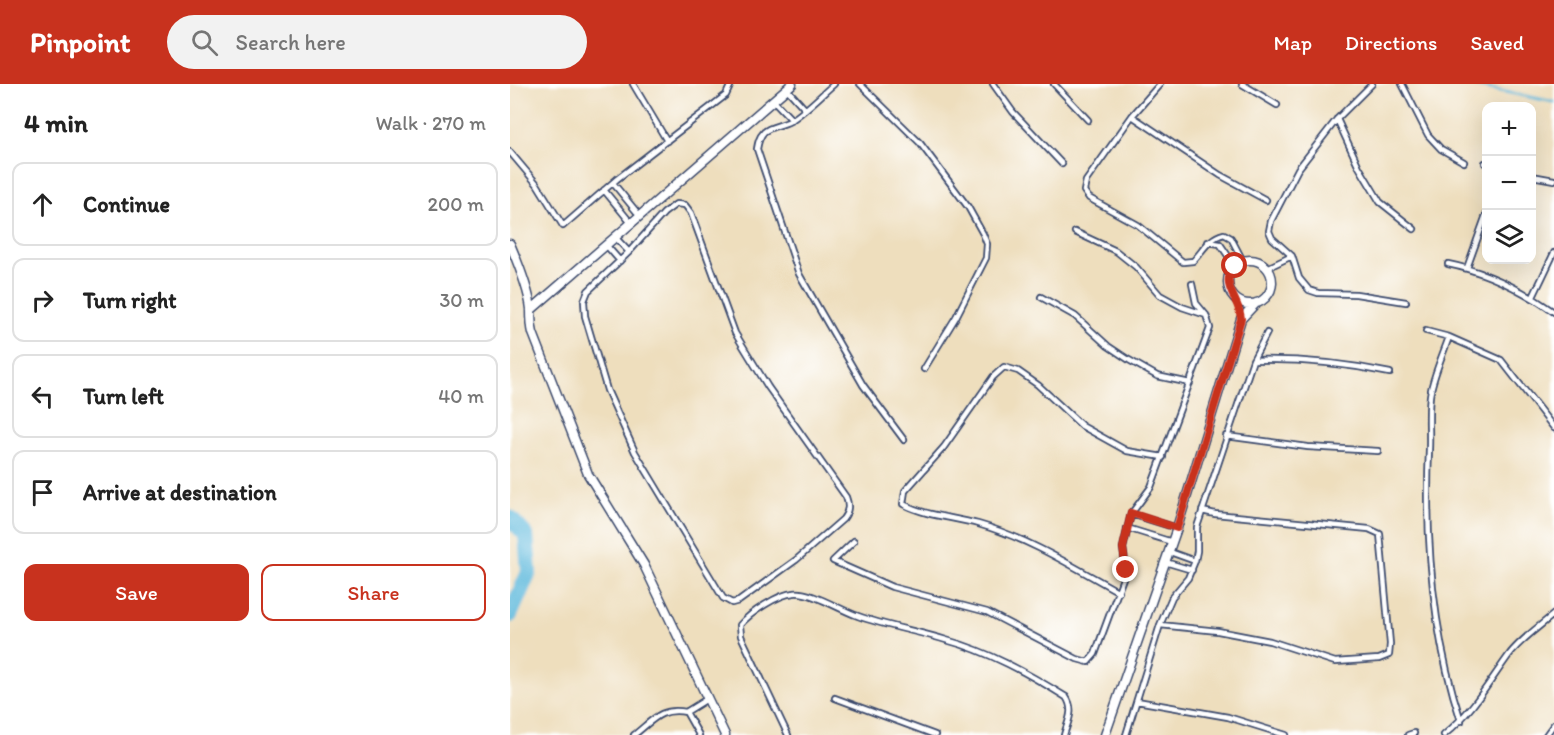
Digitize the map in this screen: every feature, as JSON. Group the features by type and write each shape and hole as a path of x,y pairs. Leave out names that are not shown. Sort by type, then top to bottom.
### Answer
{"street":[{"path":"531,310 789,86"},
{"path":"510,244 531,310 529,320 532,333 588,474 644,565 725,735"},
{"path":"1106,735 1177,528 1241,319 1241,311 1230,292 1228,280 1230,272 1239,263 1256,261 1267,268 1271,278 1271,288 1266,297 1256,303 1241,319"},
{"path":"1235,298 1245,303 1256,303"}],"lane":[{"path":"633,84 667,141"},
{"path":"510,152 537,184 563,226 604,190 726,95 731,84"},
{"path":"834,84 792,120 781,126 768,128 758,141 757,150 799,274 863,385 904,440"},
{"path":"860,84 920,143 968,207 987,244 986,258 961,307 924,369"},
{"path":"993,84 1014,112 1062,164"},
{"path":"1054,84 1088,120"},
{"path":"1160,84 1132,116 1086,181 1084,186 1086,195 1138,225 1183,262 1193,261 1208,242 1220,235 1228,236 1234,242 1239,263"},
{"path":"1242,84 1277,105"},
{"path":"1372,84 1337,119 1298,169 1269,226 1272,238 1292,256 1299,278 1309,290 1318,293 1356,294 1406,302"},
{"path":"1402,84 1428,135 1441,149 1464,162"},
{"path":"789,86 805,109"},
{"path":"773,100 792,120"},
{"path":"1132,116 1220,175 1266,200"},
{"path":"1337,119 1359,167 1380,202 1414,229"},
{"path":"1536,177 1554,180"},
{"path":"613,183 640,216"},
{"path":"604,190 631,223"},
{"path":"676,204 685,205 691,213 735,333 768,387 846,496 849,504 843,519 796,560 738,602 732,603 723,598 635,452 607,390 585,316 584,301 588,291 620,261 664,213 676,204"},
{"path":"1467,268 1482,226"},
{"path":"1075,232 1116,251 1136,267 1160,295 1182,308 1206,315"},
{"path":"615,237 629,252"},
{"path":"1208,242 1220,244 1239,263"},
{"path":"606,245 620,261"},
{"path":"1533,297 1554,253"},
{"path":"1267,268 1292,256"},
{"path":"1448,264 1497,278 1533,297 1554,312"},
{"path":"854,541 833,561 892,587 987,612 1077,659 1088,662 1095,654 1126,570 1123,548 1131,513 1150,487 1163,457 1210,328 1206,315 1196,303 1192,284"},
{"path":"1041,297 1075,316 1108,346 1157,376 1190,383"},
{"path":"1425,332 1449,338 1501,360 1554,428"},
{"path":"1126,735 1160,626 1172,597 1184,584 1192,570 1197,551 1197,527 1202,511 1253,360 1267,333"},
{"path":"1449,338 1431,390 1427,502 1431,578 1441,645 1452,694 1461,721"},
{"path":"1253,360 1322,361 1390,373"},
{"path":"1119,592 1028,543 978,524 916,511 903,504 905,491 944,447 993,377 1004,367 1018,371 1038,385 1082,426 1127,451 1163,457"},
{"path":"1226,436 1308,447 1378,451"},
{"path":"1160,626 1218,631 1270,641 1335,662 1379,659 1389,655 1390,644 1380,534 1369,529 1202,511"},
{"path":"1131,513 1177,528"},
{"path":"1127,528 1172,542"},
{"path":"1169,552 1195,561"},
{"path":"1165,562 1192,570"},
{"path":"788,735 741,636 740,625 747,616 783,595 796,592 857,616 948,640 1005,662 1066,697 1071,704 1071,713 1064,735"},
{"path":"1444,735 1461,721 1483,694 1510,653 1554,614"},
{"path":"835,698 934,735"},
{"path":"686,712 707,699"},
{"path":"1137,701 1228,717 1286,735"},
{"path":"634,735 665,711 675,709 686,712 699,735"},
{"path":"1546,735 1554,724"},
{"path":"1408,735 1414,733"}],"waterway":[{"path":"1475,84 1554,102"},
{"path":"510,518 526,535 529,572 510,615"}],"route":[{"path":"1126,570 1123,548 1131,513 1177,528 1241,319 1239,304 1230,292 1228,284 1228,276 1235,266"}]}
